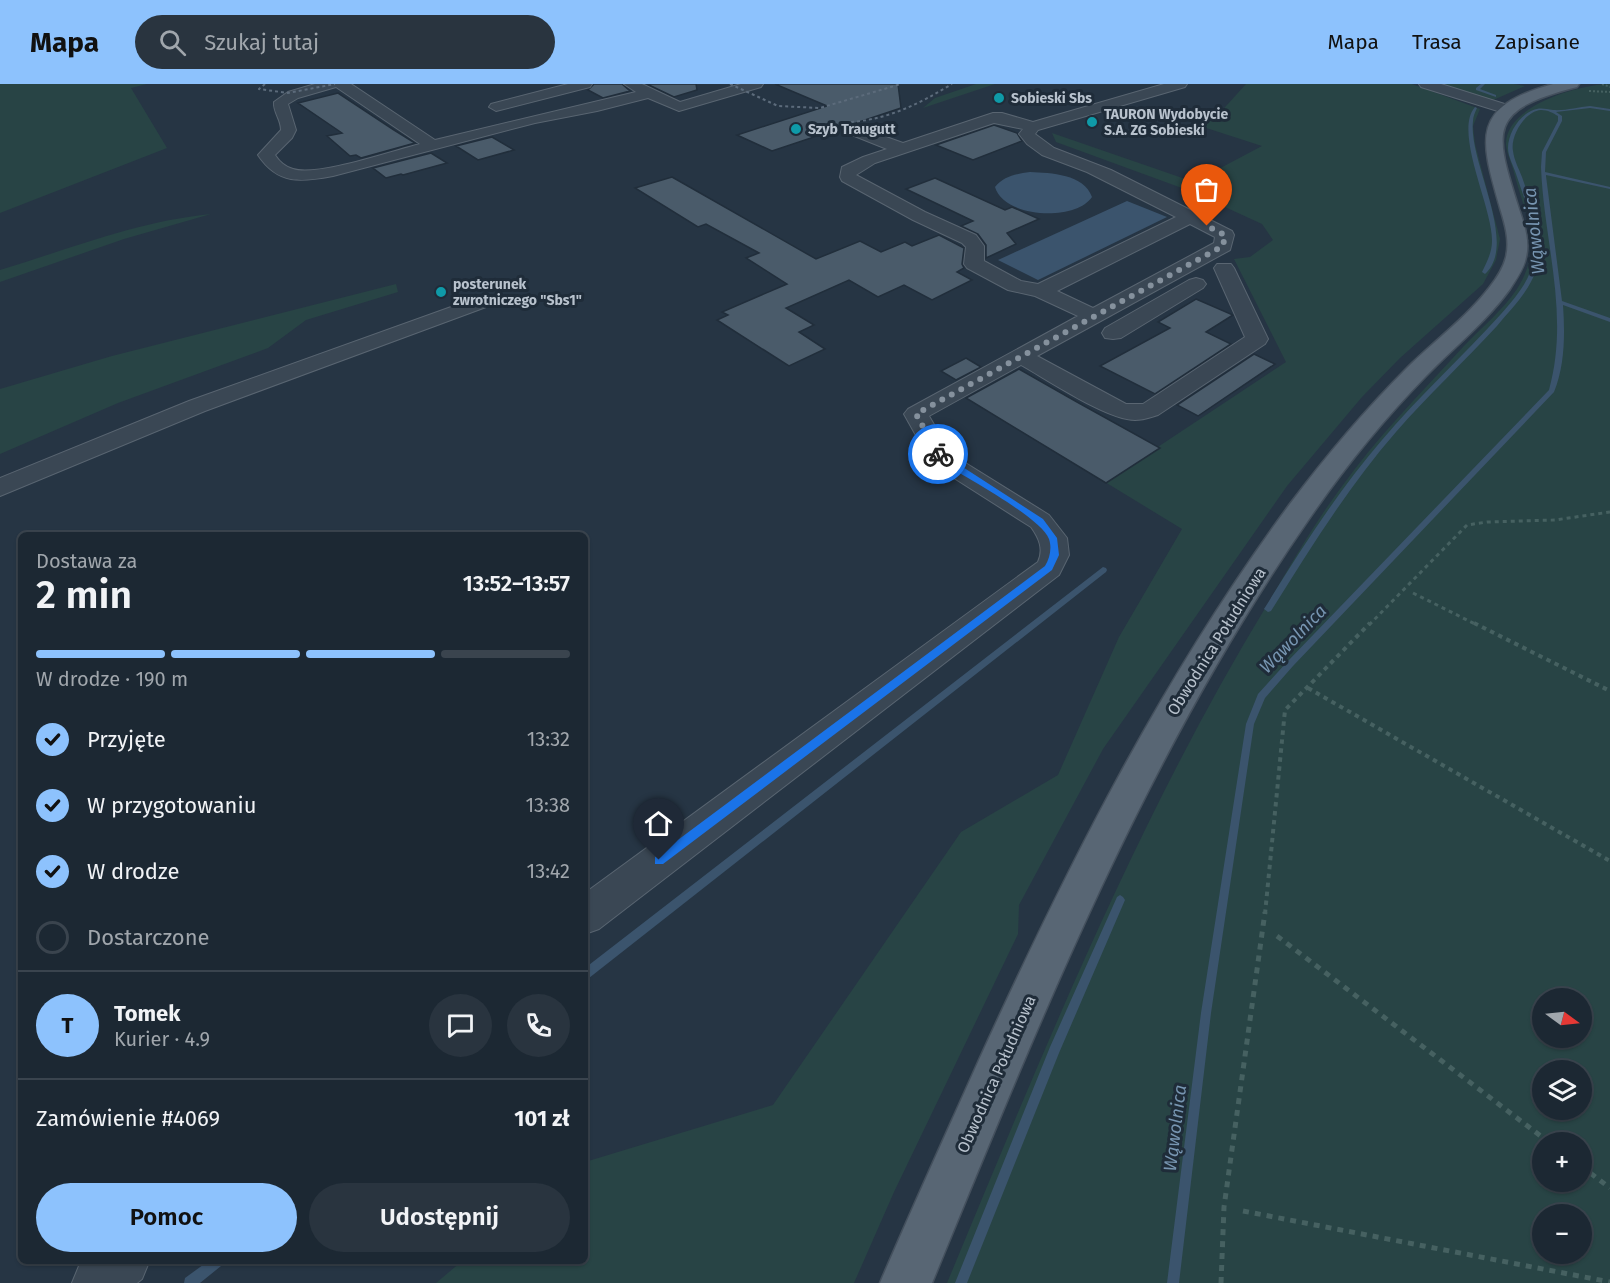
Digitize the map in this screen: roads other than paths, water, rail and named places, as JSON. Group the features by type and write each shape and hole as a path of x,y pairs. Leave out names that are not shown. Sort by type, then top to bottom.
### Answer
{"main road":[{"path":"1506,109 1536,94 1572,84"},
{"name":"Obwodnica Południowa","path":"906,1283 1010,1040 1073,902 1150,749 1200,662 1272,551 1359,435 1418,371 1492,298 1507,278 1516,259 1517,243 1515,226 1493,147 1497,126 1506,109"}],"street":[{"path":"331,84 293,95 281,102 281,109 288,118 290,127 287,135 266,155 272,165 284,173 302,177 323,173 534,119 649,93"},
{"path":"341,84 432,145"},
{"path":"485,110 585,84"},
{"path":"631,84 679,106 756,84"},
{"path":"1022,357 1118,409 1135,413 1150,410 1257,339 1224,257 1225,235 1093,168 1048,150 1031,140 1027,134 1033,128 1156,89 1180,84"},
{"path":"1426,84 1506,109"},
{"path":"529,98 559,115"},
{"path":"1033,128 1002,118 993,118 858,165 848,171 848,177 919,216 969,239 975,246 974,264 1015,286 1041,291 1103,325"},
{"path":"408,129 430,124"},
{"path":"858,132 903,149"},
{"path":"1041,291 1190,217"},
{"path":"588,914 1049,568 1055,555 1053,538 1040,520 941,459 916,414 1022,357 1103,325 1224,257"},
{"path":"0,488 197,406 479,303"},
{"path":"96,1283 122,1264"}],"water":[{"path":"1030,172 1057,174 1074,179 1088,189 1092,197 1083,205 1071,210 1040,213 1012,205 1001,197 995,187 1002,180"},
{"path":"1127,201 1167,217 1038,280 998,260"}],"waterway":[{"name":"Wąwolnica","path":"1483,84 1477,89 1495,96"},
{"path":"1554,111 1590,107 1610,110"},
{"path":"1475,108 1471,119 1473,152 1495,240 1493,253 1485,272"},
{"path":"1268,609 1322,525 1366,463 1524,290 1533,271 1537,247 1533,219 1510,150 1511,140 1520,122 1526,115 1542,109 1551,110 1560,116 1558,127 1544,152 1543,167 1560,302"},
{"path":"1544,173 1610,188"},
{"name":"Wąwolnica","path":"1173,1283 1206,1013 1250,724 1261,696 1552,391 1560,352 1560,302"},
{"path":"1560,302 1610,320"},
{"path":"588,972 1103,570"},
{"path":"961,1283 1054,1051 1120,900"},
{"path":"190,1283 214,1264"}],"railway":[{"path":"265,84 259,89 288,93 335,84"},
{"path":"730,84 778,106 820,108 901,84"},
{"path":"851,122 891,114 928,98 952,84"}],"place":[{"name":"Sobieski Sbs","path":"999,98"},
{"name":"TAURON Wydobycie S.A. ZG Sobieski","path":"1092,122"},
{"name":"Szyb Traugutt","path":"796,129"},
{"name":"posterunek zwrotniczego \"Sbs1\"","path":"441,292"}]}
